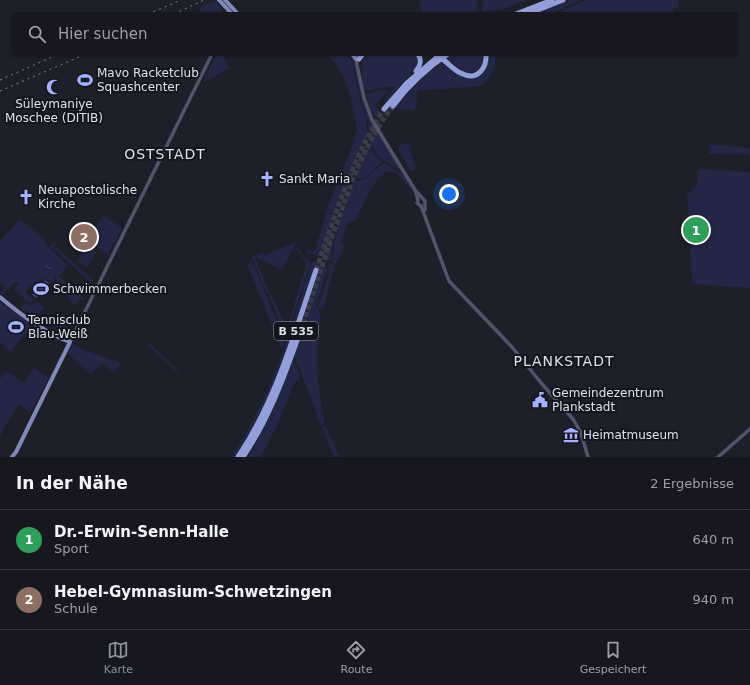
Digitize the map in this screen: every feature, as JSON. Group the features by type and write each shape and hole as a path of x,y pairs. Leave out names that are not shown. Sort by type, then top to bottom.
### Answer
{"highway":[{"path":"521,12 552,0"},
{"path":"533,12 563,0"},
{"path":"413,77 421,63 419,56"},
{"path":"384,109 413,77 436,56"},
{"path":"440,56 462,74 472,76 479,73 483,68 486,63 484,56"},
{"path":"393,106 423,74 446,56"},
{"name":"B 535","path":"238,457 261,419 280,377 316,270"},
{"name":"B 535","path":"245,457 277,394 298,338"}],"main road":[{"path":"223,1 235,12"},
{"path":"223,1 226,12"},
{"path":"223,1 231,12"},
{"path":"0,297 10,306 13,306 24,313 36,323 70,342 16,452 12,457"},
{"path":"63,339 67,349"},
{"path":"16,452 16,457"}],"street":[{"path":"70,342 211,56"},
{"path":"358,56 359,72 364,98 372,120 420,199 425,200 423,205 426,218 449,281 513,348 573,420 581,434 588,457"},
{"path":"420,199 417,203 423,205"},
{"path":"718,457 750,429"}],"shaded area":[{"path":"418,0 478,0 476,12 424,12 421,11 420,1"},
{"path":"483,0 527,0 505,8 482,12"},
{"path":"569,0 581,0 554,12 542,12"},
{"path":"586,0 679,0 678,8 673,8 673,12 559,12"},
{"path":"215,1 222,12 201,12 199,8"},
{"path":"216,56 224,56 229,68 202,83"},
{"path":"328,56 347,56 352,61 359,97 366,118 367,138 356,161 353,181 337,209 333,241 319,249 314,255 307,253 305,249 315,251 327,209 351,150 357,129 350,95 338,66"},
{"path":"352,56 355,61 372,122 402,172 382,159 372,147 368,122 359,92"},
{"path":"417,56 420,61 414,72 395,91 385,105 386,98 394,88 387,86 372,90 364,90 362,72 364,57"},
{"path":"450,56 481,56 482,60 479,69 470,73 457,68 446,59"},
{"path":"486,56 495,56 494,68 490,76 480,86 418,91 415,111 395,108 421,79 420,78 443,62 460,74 480,74"},
{"path":"387,89 388,92 375,105 380,113 382,109 386,112 391,106 396,110 374,116 369,107 366,94"},
{"path":"367,143 369,143 374,154 383,162 372,170 366,177 356,178 359,157"},
{"path":"402,143 409,144 416,169 410,172 398,147"},
{"path":"710,144 750,148 750,155 709,154"},
{"path":"385,163 404,175 412,190 395,173 389,172 382,175 371,189 356,221 347,223 341,244 344,245 338,262 337,264 332,262 340,208 355,181 367,178 372,171"},
{"path":"699,169 750,172 750,288 692,284 687,195 697,185"},
{"path":"104,216 122,228 108,255 74,230 76,227 89,236 93,231 96,233 97,231 94,229"},
{"path":"20,219 46,241 44,243 50,247 60,234 59,232 62,235 60,235 54,243 56,245 51,250 68,265 59,276 84,298 83,300 80,298 77,304 73,305 67,295 64,295 57,286 53,285 57,280 55,276 55,279 53,279 55,280 52,283 45,278 39,284 36,282 37,286 35,285 33,288 31,286 33,284 28,284 30,286 25,292 35,300 32,303 22,300 24,297 19,294 20,290 17,292 14,290 19,281 17,283 14,282 8,290 7,289 5,291 6,292 4,295 1,293 5,287 0,282 0,241"},
{"path":"297,242 282,270 255,257 269,292 267,294 252,256 263,252 265,255"},
{"path":"333,243 331,261 316,256 320,249"},
{"path":"87,245 97,252 87,268 77,261"},
{"path":"56,247 93,280 91,283 54,249"},
{"path":"298,247 302,255 311,262 289,329 284,331 269,296 270,292 287,328 306,266 305,261 297,250 294,251"},
{"path":"314,261 325,265 327,269 316,307 321,314 317,369 325,423 320,426 315,408 294,356 300,339 296,337 318,271 263,411 236,457 232,457 268,389 287,340 312,263"},
{"path":"252,262 285,339 282,350 247,264"},
{"path":"330,263 335,266 323,308 320,309 318,304 328,279 328,265"},
{"name":"Schwimmerbecken","path":"45,280 49,283 36,298 32,295"},
{"path":"36,301 44,307 37,318 21,308 25,303 33,305"},
{"name":"Tennisclub Blau-Weiß","path":"0,302 32,325 10,352 0,342"},
{"path":"57,322 66,323 67,327 71,330 68,336 54,329"},
{"path":"148,342 178,370 177,372 147,344"},
{"path":"71,345 121,363 114,373 102,363 91,374 67,353"},
{"path":"293,359 300,376 299,381 296,381 294,384 278,424 261,457 248,457 272,412"},
{"path":"34,368 49,378 30,413 19,404 3,429 0,438 0,379 6,371 24,383"},
{"path":"326,425 339,457 334,457 322,429 322,426"}],"waterway":[{"path":"46,266 51,269"}],"tunnel":[{"path":"298,338 342,208 360,162 383,119 393,106"},
{"path":"316,270 353,167 384,109"}],"railway":[{"path":"153,12 181,0"},
{"path":"178,12 204,0"},
{"path":"0,80 54,56"},
{"path":"0,91 81,56"}],"place":[{"name":"Mavo Racketclub Squashcenter","path":"85,80"},
{"name":"Süleymaniye Moschee (DITIB)","path":"54,87"},
{"name":"Sankt Maria","path":"267,179"},
{"name":"Neuapostolische Kirche","path":"26,197"},
{"name":"Dr.-Erwin-Senn-Halle","path":"696,230"},
{"name":"Hebel-Gymnasium-Schwetzingen","path":"84,237"},
{"name":"Schwimmerbecken","path":"41,289"},
{"name":"Tennisclub Blau-Weiß","path":"16,327"},
{"name":"Gemeindezentrum Plankstadt","path":"540,400"},
{"name":"Heimatmuseum","path":"571,435"}],"district":[{"name":"OSTSTADT","path":"165,154"},
{"name":"PLANKSTADT","path":"564,361"}]}
